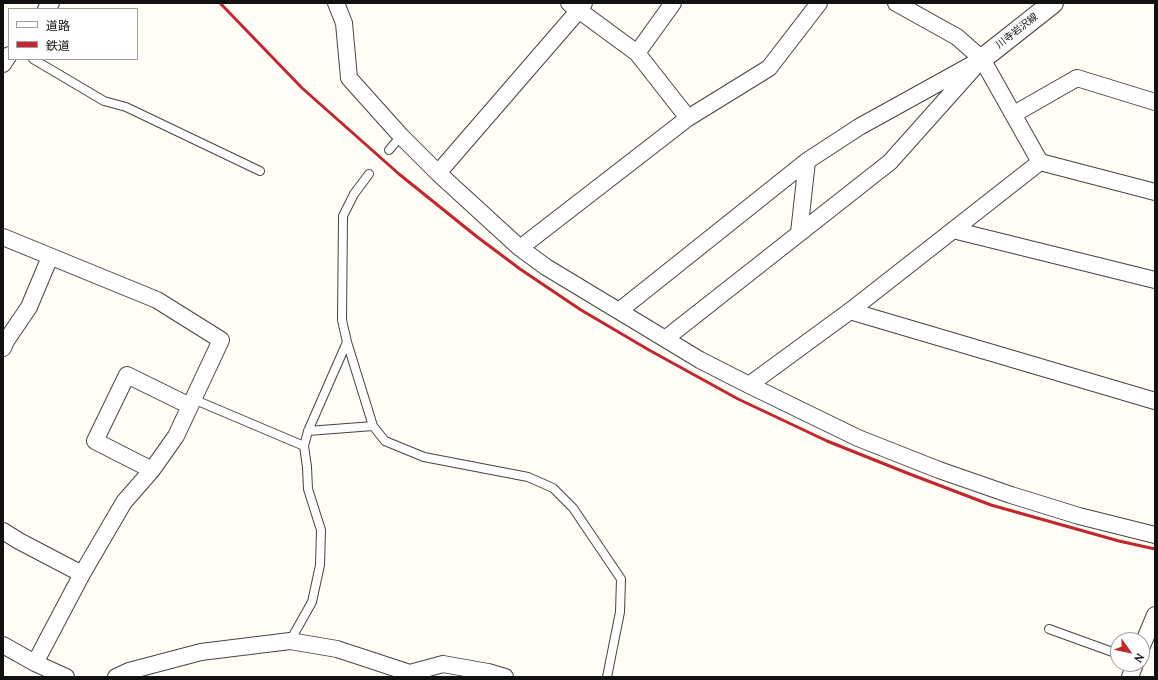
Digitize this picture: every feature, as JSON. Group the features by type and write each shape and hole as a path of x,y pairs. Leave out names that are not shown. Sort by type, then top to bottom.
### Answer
{"street":[{"path":"336,3 344,23 349,78 401,136 438,173 520,248 546,267 700,360 858,438 939,470 1011,495 1079,516 1155,535"},
{"path":"637,53 673,3"},
{"path":"520,248 688,118 769,68 820,3"},
{"path":"896,3 958,37 982,59 1040,162 1155,192"},
{"name":"川寺岩沢線","path":"982,59 1053,3"},
{"path":"438,173 577,6 637,53 688,118"},
{"path":"619,311 807,161 859,127 982,59"},
{"path":"665,338 890,162 982,59"},
{"path":"1014,114 1078,78 1155,102"},
{"path":"799,233 807,161"},
{"path":"749,385 850,311 1040,162"},
{"path":"953,230 1155,280"},
{"path":"3,237 157,300 221,340 176,436 152,470 124,502 82,574 35,663"},
{"path":"3,348 6,341 29,307 50,257"},
{"path":"850,311 1155,401"},
{"path":"152,470 95,440 127,375 192,402"},
{"path":"3,531 82,574"},
{"path":"1148,632 1155,615"},
{"path":"116,677 130,671 202,652 290,641 337,649 409,675 443,664 488,672 506,677"},
{"path":"3,645 35,663 66,677"}],"lane":[{"path":"34,60 104,101 126,107 260,171"},
{"path":"389,150 401,136"},
{"path":"369,174 354,194 343,216 342,320 347,342 373,426 385,441 424,457 528,477 553,488 573,508 621,578 620,612 607,677"},
{"path":"290,641 312,602 320,565 322,530 308,489 304,446 308,432 347,342"},
{"path":"192,402 304,446"},
{"path":"308,432 373,426"},
{"path":"1049,629 1110,651"}],"railway":[{"path":"220,3 302,88 399,174 476,236 520,269 581,310 649,350 738,399 827,441 907,473 991,505 1119,541 1155,549"}]}
